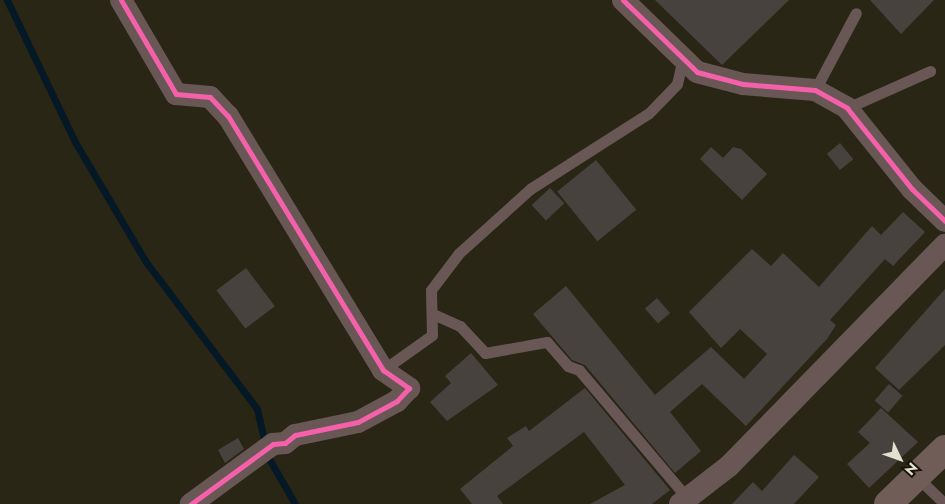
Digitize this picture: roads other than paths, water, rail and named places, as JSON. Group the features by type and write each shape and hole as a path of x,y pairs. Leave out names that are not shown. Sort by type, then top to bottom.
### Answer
{"highway":[{"path":"888,504 945,449"}],"street":[{"path":"122,0 176,94 210,97 228,116 384,370 410,388 397,401 358,422 295,435 285,444 273,444 191,504"},
{"path":"623,0 682,62 714,78 815,90 847,108 912,188 945,221"},
{"path":"683,502 729,466 945,245"}],"lane":[{"path":"815,90 856,13"},
{"path":"384,370 432,335 431,290 459,253 530,189 649,113 677,84 682,62"},
{"path":"847,108 930,71"},
{"path":"433,314 460,326 485,353 547,342 568,366 579,370 683,502"},
{"path":"917,477 945,504"}],"waterway":[{"path":"7,0 75,142 146,262 257,409 268,457 295,504"}]}
